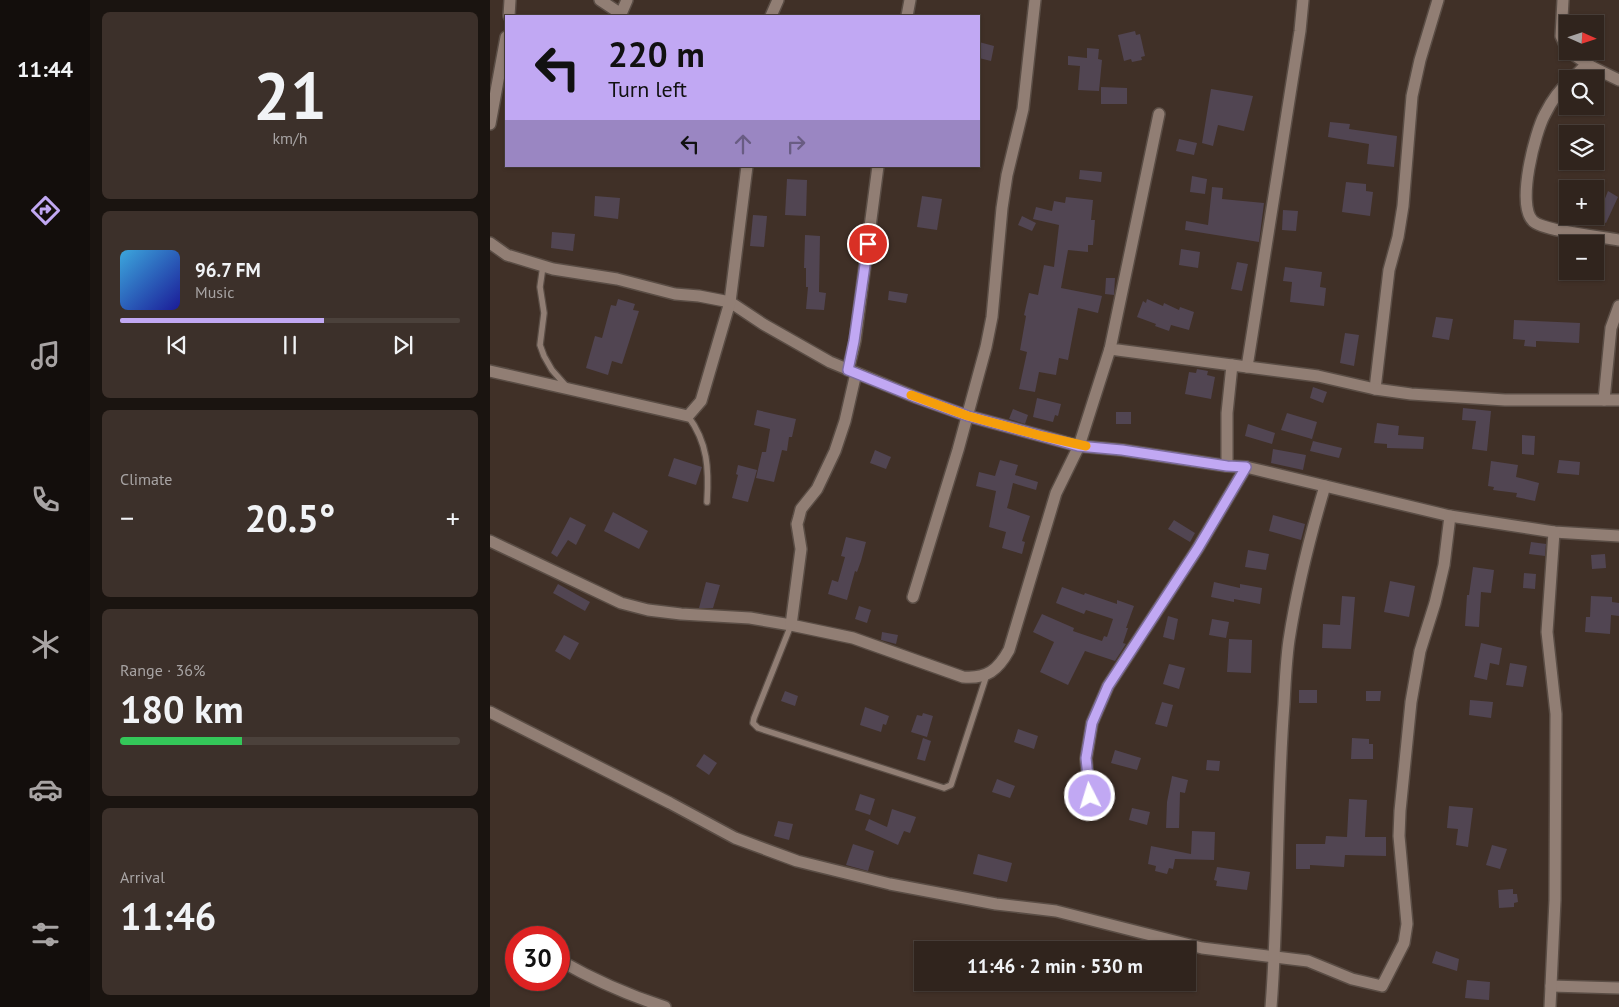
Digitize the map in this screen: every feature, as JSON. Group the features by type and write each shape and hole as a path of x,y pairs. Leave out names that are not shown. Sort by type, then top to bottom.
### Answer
{"street":[{"path":"509,15 510,0"},
{"path":"600,0 623,15 628,0"},
{"path":"771,15 778,0"},
{"path":"907,15 910,0"},
{"path":"913,597 968,416 992,317 1002,208 1007,175 1022,109 1035,0"},
{"path":"1247,367 1300,31 1303,0"},
{"path":"1375,389 1389,270 1398,237 1403,206 1412,96 1438,0"},
{"path":"1562,15 1563,0"},
{"path":"490,124 505,42"},
{"path":"1582,60 1619,80"},
{"path":"1581,70 1592,67"},
{"path":"1559,90 1545,113 1535,138 1528,175 1527,213 1533,222 1548,228 1619,240"},
{"path":"490,541 621,603 648,610 750,618 790,625 853,638 963,677 975,678 987,674 1002,663 1009,650 1056,493 1078,446 1110,349 1159,114"},
{"path":"490,372 688,416 701,401 730,302 746,167"},
{"path":"790,625 801,549 798,524 801,509 817,489 835,451 845,420 878,167"},
{"path":"490,243 506,255 553,269 616,279 663,292 730,302 763,324 830,362 968,416 1078,446 1246,467 1450,516 1554,532 1619,536"},
{"path":"1604,400 1611,328 1619,306"},
{"path":"1110,349 1318,376 1375,389 1411,394 1505,400 1619,400"},
{"path":"1227,466 1227,413 1232,365"},
{"path":"1090,796 1086,758 1092,723 1108,686 1198,548 1246,467"},
{"path":"1271,1007 1276,956 1278,783 1289,642 1300,579 1325,486"},
{"path":"490,712 736,838 797,862 890,884 996,904 1056,911 1202,948 1308,961 1352,979 1382,986 1404,943 1407,924 1399,836 1411,702 1420,651 1435,603 1444,565 1450,516"},
{"path":"1550,1007 1555,900 1556,714 1547,632 1547,606 1554,532"},
{"path":"570,966 640,998 665,1007"},
{"path":"1551,986 1619,988"}],"lane":[{"path":"543,266 540,287 544,312 540,345 552,370 569,389"},
{"path":"688,416 699,430 706,452 708,474 707,502"},
{"path":"790,625 753,723 758,728 944,788 951,785 987,674"}],"building":[{"path":"1135,31 1136,35 1140,34 1145,56 1141,57 1142,60 1132,62 1131,59 1124,61 1118,35"},
{"path":"980,42 994,46 991,61 980,58"},
{"path":"1087,48 1099,49 1098,59 1102,60 1099,91 1078,90 1080,66 1068,65 1068,56 1087,58"},
{"path":"1101,87 1127,88 1127,104 1101,104"},
{"path":"1211,89 1253,96 1244,131 1218,125 1213,146 1202,143"},
{"path":"1330,122 1350,124 1349,129 1397,136 1394,167 1367,164 1369,144 1328,137"},
{"path":"1179,139 1197,143 1194,155 1176,151"},
{"path":"1080,170 1102,172 1101,182 1079,179"},
{"path":"1192,176 1207,179 1205,194 1190,192"},
{"path":"787,179 807,180 806,216 785,215"},
{"path":"1346,182 1366,184 1366,191 1373,192 1370,216 1342,212"},
{"path":"1212,187 1223,188 1222,199 1264,203 1259,242 1185,230 1186,221 1208,225"},
{"path":"1608,191 1618,197 1606,223 1604,222 1604,201"},
{"path":"595,196 620,198 618,219 594,216"},
{"path":"922,196 942,199 937,230 917,227"},
{"path":"1066,197 1093,200 1091,220 1095,220 1093,245 1088,245 1088,252 1068,250 1061,288 1102,296 1098,313 1078,308 1068,360 1059,358 1056,375 1039,372 1035,392 1019,389 1027,352 1020,350 1026,316 1024,315 1029,293 1038,295 1044,265 1054,267 1059,225 1033,219 1036,207 1052,211 1054,201 1065,203"},
{"path":"1283,210 1298,211 1296,231 1282,230"},
{"path":"753,215 767,216 764,247 750,246"},
{"path":"1022,216 1036,223 1032,231 1018,225"},
{"path":"552,232 575,234 573,251 551,248"},
{"path":"805,235 820,236 819,292 826,293 824,310 806,309 808,287 806,287 806,268 804,268"},
{"path":"1181,249 1200,252 1198,268 1179,265"},
{"path":"1237,262 1248,264 1242,291 1231,289"},
{"path":"1285,267 1322,272 1320,287 1326,288 1324,306 1290,302 1292,282 1283,281"},
{"path":"1106,278 1115,278 1114,295 1105,294"},
{"path":"889,291 908,294 906,303 888,300"},
{"path":"618,299 635,304 633,310 639,311 622,364 612,361 608,375 586,368 595,336 602,338 611,305 616,306"},
{"path":"1147,299 1163,306 1164,303 1179,310 1180,307 1194,312 1189,330 1171,325 1169,331 1137,317 1143,301 1146,303"},
{"path":"1436,317 1453,319 1449,340 1432,337"},
{"path":"1514,320 1580,323 1579,343 1536,341 1536,347 1524,346 1525,340 1513,339"},
{"path":"1345,333 1359,335 1354,366 1340,363"},
{"path":"1197,369 1208,371 1207,375 1215,377 1211,399 1185,394 1189,372 1196,373"},
{"path":"1313,387 1327,392 1323,403 1310,398"},
{"path":"1037,398 1061,404 1058,416 1055,415 1053,422 1033,417"},
{"path":"1463,408 1491,411 1487,451 1472,449 1476,421 1462,420"},
{"path":"1013,409 1028,415 1025,424 1009,419"},
{"path":"757,410 796,419 792,437 789,437 787,451 782,450 774,482 756,478 762,452 766,452 770,429 754,425"},
{"path":"1116,412 1131,412 1131,424 1116,424"},
{"path":"1287,413 1317,422 1312,439 1281,430"},
{"path":"1377,423 1399,426 1398,435 1424,437 1423,449 1387,448 1387,444 1374,443"},
{"path":"1248,424 1275,433 1272,444 1245,436"},
{"path":"1522,435 1535,436 1534,455 1522,454"},
{"path":"1313,441 1342,448 1339,458 1310,451"},
{"path":"1273,449 1306,455 1303,470 1271,463"},
{"path":"875,450 891,457 886,469 870,463"},
{"path":"674,458 702,467 696,485 668,476"},
{"path":"1000,460 1018,465 1015,475 1038,482 1036,490 1013,483 1007,508 1030,516 1022,541 1025,542 1022,554 1002,548 1006,532 989,527 996,491 976,486 979,472 995,476"},
{"path":"1559,460 1580,462 1579,475 1557,473"},
{"path":"1491,461 1518,465 1516,477 1539,483 1535,501 1516,497 1517,493 1493,490 1494,487 1488,486"},
{"path":"738,465 757,470 748,502 732,498 738,475 736,474"},
{"path":"613,512 648,531 639,549 604,531"},
{"path":"1273,515 1305,524 1301,540 1269,531"},
{"path":"570,517 586,525 576,545 568,540 557,557 551,553"},
{"path":"1174,520 1195,533 1190,542 1168,529"},
{"path":"846,537 866,542 847,600 828,594 832,580 838,582 845,557 841,556"},
{"path":"1531,542 1546,544 1545,556 1529,554"},
{"path":"1248,550 1269,554 1266,570 1245,567"},
{"path":"1605,554 1606,568 1592,569 1591,555"},
{"path":"1473,567 1494,570 1491,593 1481,592 1479,627 1465,626 1467,595 1469,595"},
{"path":"1524,573 1536,574 1535,589 1523,588"},
{"path":"1390,581 1415,586 1409,617 1384,612"},
{"path":"706,582 720,585 713,608 699,608"},
{"path":"1214,582 1240,588 1240,584 1262,588 1260,604 1234,599 1234,602 1211,597"},
{"path":"558,584 590,602 585,611 553,593"},
{"path":"1062,587 1117,604 1117,600 1134,606 1126,628 1128,628 1123,643 1126,644 1115,661 1085,651 1068,685 1040,672 1054,642 1033,632 1042,614 1074,628 1073,631 1102,641 1104,636 1107,637 1113,619 1086,610 1084,614 1056,603"},
{"path":"1342,596 1355,597 1351,649 1322,648 1323,624 1340,625"},
{"path":"1591,596 1612,597 1612,602 1619,603 1619,616 1611,615 1610,634 1585,632 1586,617 1590,617"},
{"path":"859,606 871,610 867,623 855,619"},
{"path":"1168,616 1178,619 1174,640 1163,637"},
{"path":"1212,619 1229,622 1226,638 1209,635"},
{"path":"882,632 898,635 896,644 881,640"},
{"path":"564,635 579,643 570,660 555,651"},
{"path":"1229,639 1252,640 1251,673 1227,672"},
{"path":"1481,643 1502,648 1499,665 1490,663 1487,680 1474,677"},
{"path":"1510,663 1527,666 1523,687 1506,685"},
{"path":"1169,664 1185,668 1179,689 1163,684"},
{"path":"1299,690 1317,690 1317,703 1299,703"},
{"path":"785,691 798,696 795,706 781,701"},
{"path":"1366,691 1381,691 1380,701 1366,701"},
{"path":"1470,700 1493,702 1491,718 1469,715"},
{"path":"1162,702 1173,705 1167,727 1155,724"},
{"path":"865,707 889,716 886,725 883,724 881,732 860,725"},
{"path":"923,713 933,716 927,737 911,732 917,715 922,716"},
{"path":"1018,729 1038,736 1034,749 1014,742"},
{"path":"923,738 931,741 925,761 917,759"},
{"path":"1352,738 1369,739 1369,744 1373,744 1373,759 1351,759"},
{"path":"1115,750 1141,758 1137,770 1111,763"},
{"path":"704,754 717,763 709,775 696,766"},
{"path":"1207,760 1220,761 1219,771 1206,770"},
{"path":"1172,776 1188,780 1185,793 1180,792 1179,828 1166,828 1167,802"},
{"path":"997,779 1015,786 1010,798 992,792"},
{"path":"860,794 875,799 870,815 855,810"},
{"path":"1349,799 1367,800 1365,837 1386,837 1386,856 1345,855 1344,867 1310,865 1310,869 1296,869 1296,844 1325,844 1326,836 1347,837"},
{"path":"1449,806 1473,808 1468,847 1456,845 1458,829 1447,828"},
{"path":"1132,808 1150,812 1147,825 1129,820"},
{"path":"892,809 916,817 910,833 904,831 898,845 865,830 869,819 887,827"},
{"path":"778,821 793,824 789,840 774,836"},
{"path":"1192,831 1215,832 1214,860 1175,859 1173,869 1169,868 1167,874 1155,871 1156,866 1148,864 1151,846 1191,854"},
{"path":"853,844 874,851 868,871 846,865"},
{"path":"1492,845 1507,849 1500,869 1486,865"},
{"path":"978,854 1012,863 1007,882 973,874"},
{"path":"1217,867 1250,872 1247,890 1216,886 1217,881 1214,880"},
{"path":"1513,889 1513,894 1517,894 1518,902 1514,903 1514,907 1499,908 1498,890"},
{"path":"1436,951 1459,959 1457,971 1432,963"},
{"path":"1467,980 1490,982 1489,1000 1465,998"}],"slow traffic":[{"path":"911,395 968,416 1078,446 1086,446"}],"route":[{"path":"868,244 848,370 968,416 1078,446 1246,467 1198,548 1108,686 1092,723 1086,758 1090,796"}]}
